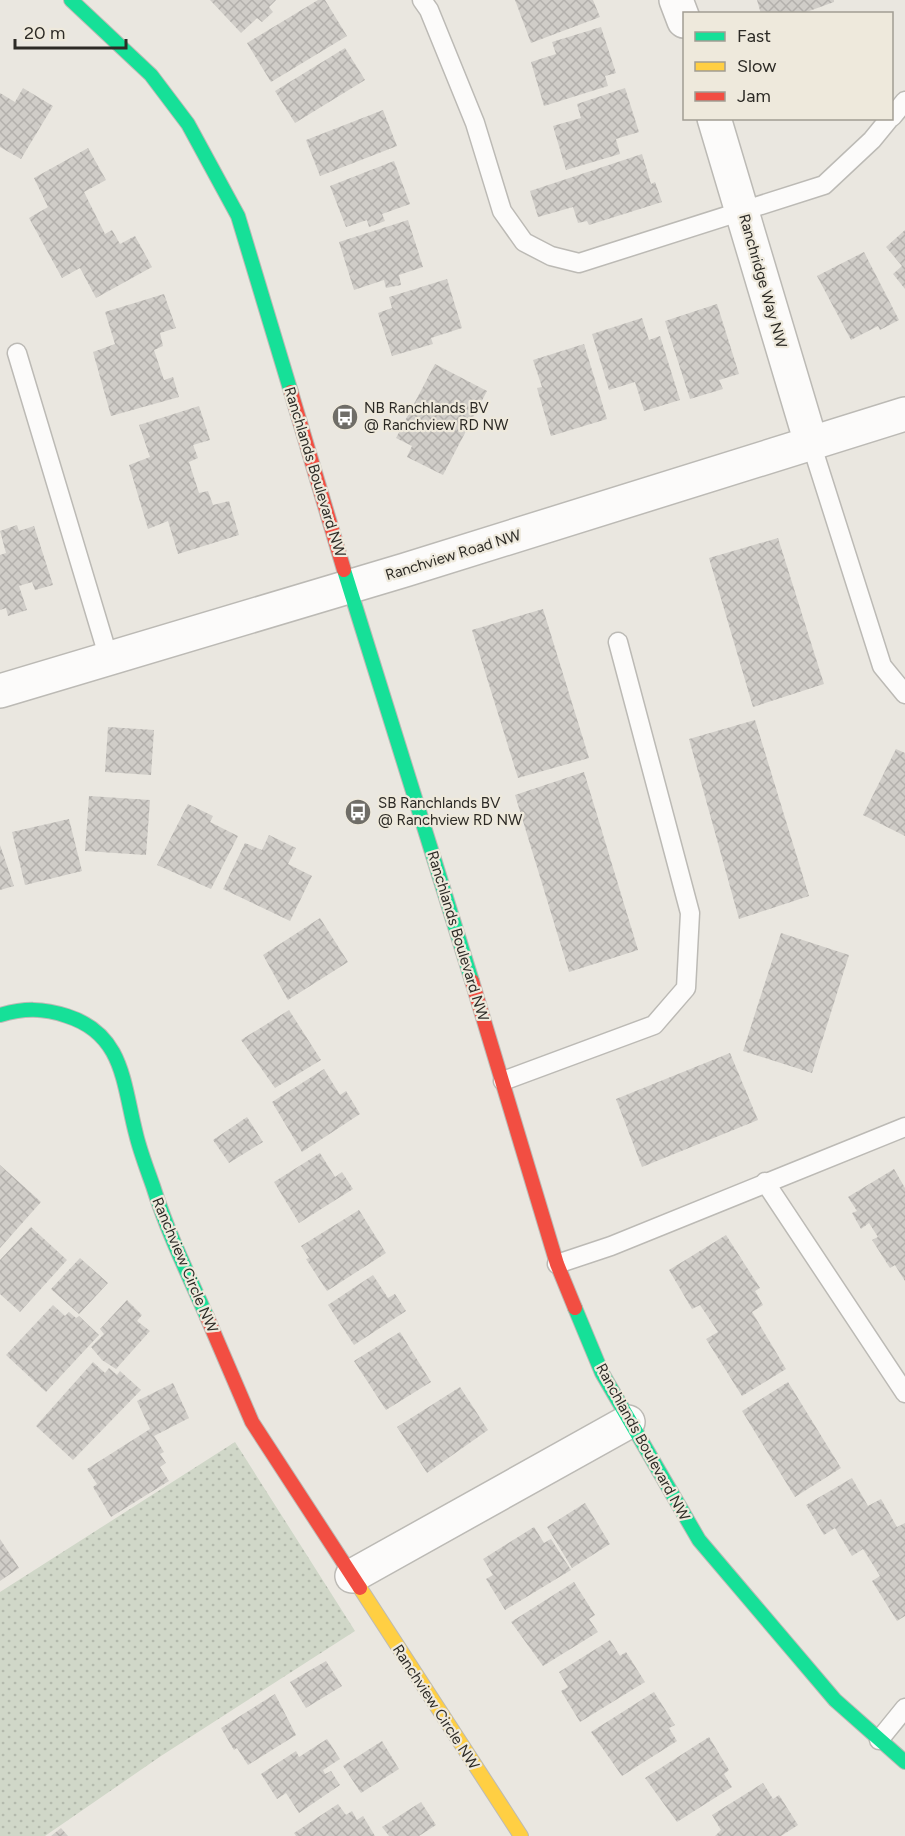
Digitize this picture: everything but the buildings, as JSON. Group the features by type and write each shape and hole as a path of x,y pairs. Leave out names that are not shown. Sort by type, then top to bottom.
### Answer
{"street":[{"name":"Ranchlands Boulevard NW","path":"71,0 151,75 188,124 238,216 349,587 503,1081 557,1264 602,1372 628,1422 699,1540 791,1652 835,1700 905,1762"},
{"path":"676,0 683,18"},
{"name":"Ranchridge Way NW","path":"715,120 811,443"},
{"name":"Ranchview Road NW","path":"0,691 349,587 905,414"},
{"name":"Ranchview Circle NW","path":"0,1015 20,1010 46,1009 86,1023 102,1037 119,1062 127,1086 136,1134 161,1211 252,1422 521,1836"},
{"path":"352,1576 628,1422"}],"lane":[{"path":"422,0 429,10 475,123 502,211 524,242 551,256 579,263 742,209 824,185 872,140 889,120"},
{"path":"893,116 905,101"},
{"path":"17,353 109,659"},
{"path":"811,443 882,666 905,693"},
{"path":"503,1081 654,1025 686,988 690,913 618,642"},
{"path":"557,1264 611,1245 905,1127"},
{"path":"765,1182 905,1393"},
{"path":"879,1740 905,1708"}],"green space":[{"path":"235,1442 355,1631 161,1756 45,1836 0,1836 0,1592"}],"traffic: fast":[{"path":"71,0 151,75 188,124 238,216 291,392"},
{"path":"344,570 472,981"},
{"path":"0,1015 34,1010 50,1011 67,1016 86,1024 100,1035 110,1048 118,1063 138,1140 159,1203 207,1317"},
{"path":"575,1308 602,1373 699,1540 835,1700 905,1762"}],"traffic: slow":[{"path":"360,1588 521,1836"}],"traffic: jam":[{"path":"291,392 344,570"},
{"path":"472,981 557,1264 575,1308"},
{"path":"207,1317 252,1422 360,1588"}],"place":[{"name":"NB Ranchlands BV @ Ranchview RD NW","path":"345,417"},
{"name":"SB Ranchlands BV @ Ranchview RD NW","path":"358,812"}]}
